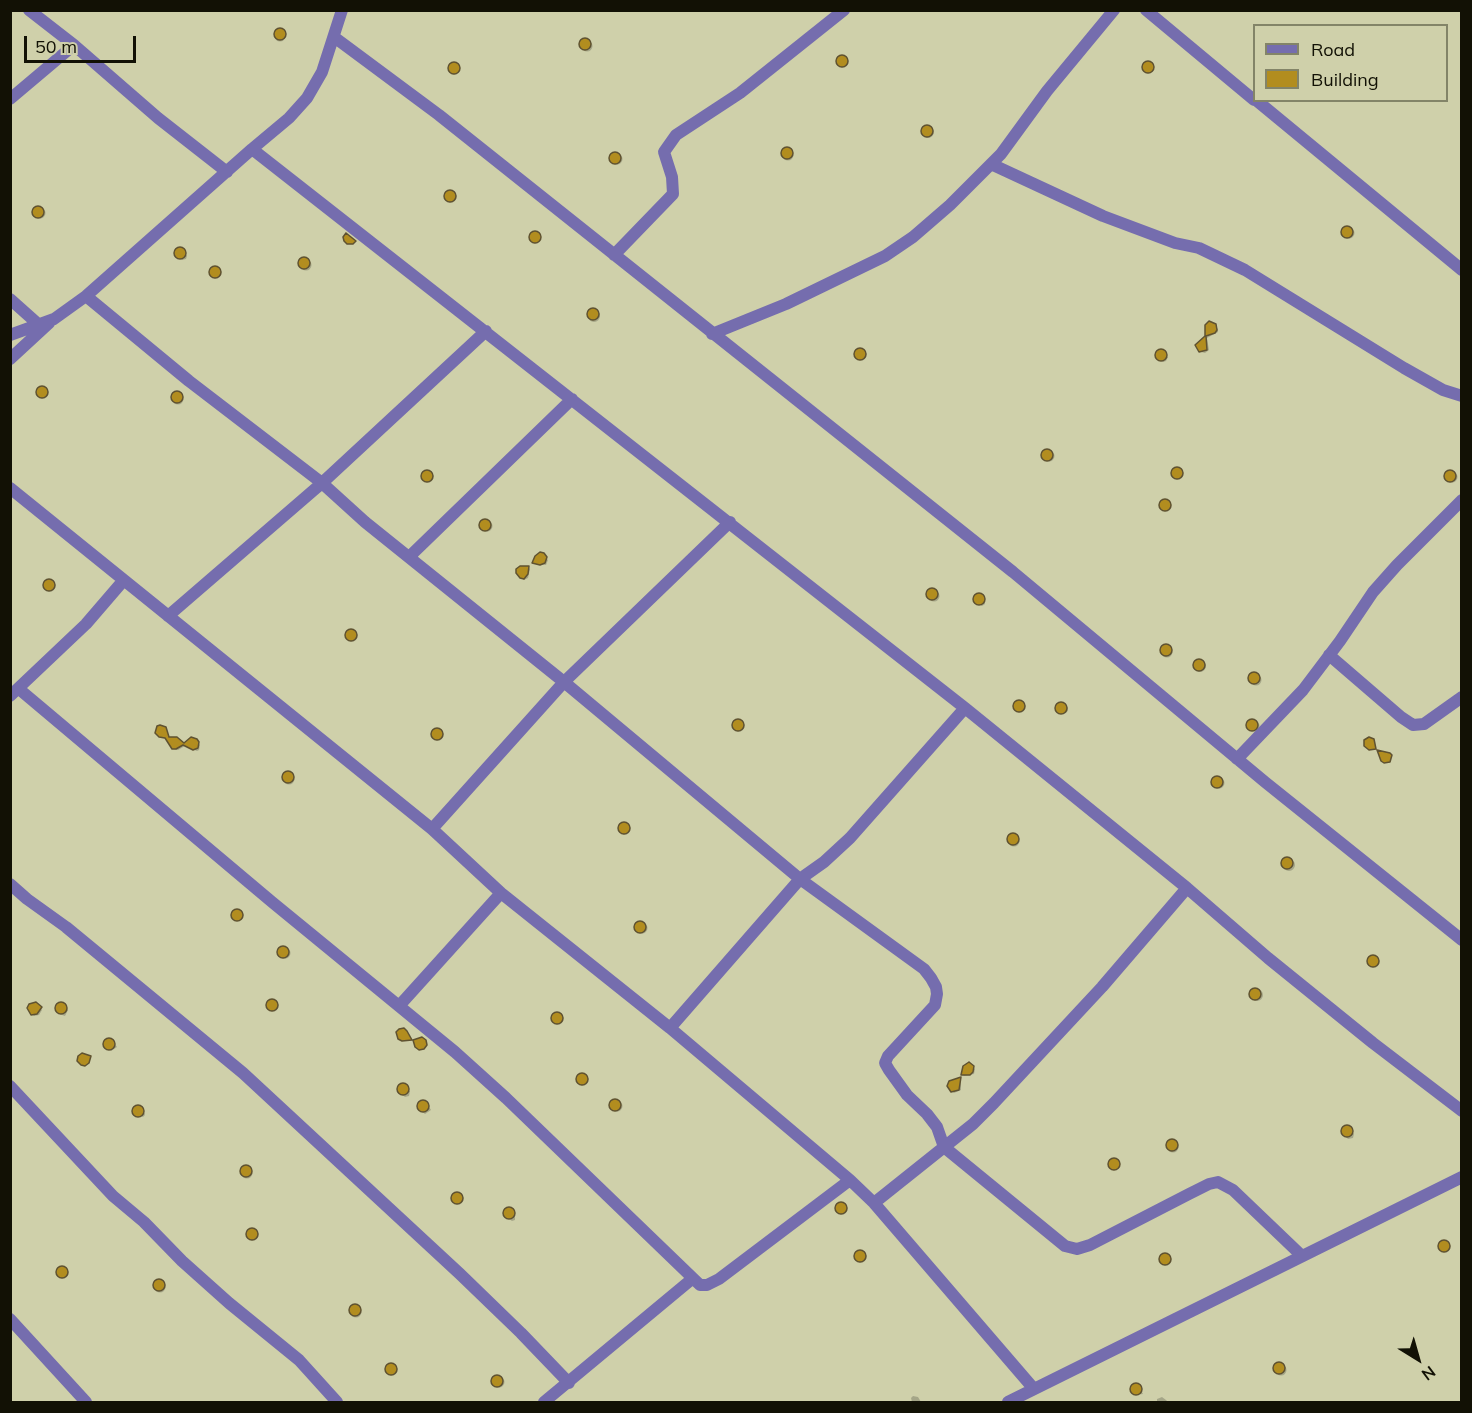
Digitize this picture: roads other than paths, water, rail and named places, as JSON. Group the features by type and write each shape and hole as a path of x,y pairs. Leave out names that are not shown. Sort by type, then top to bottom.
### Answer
{"street":[{"path":"29,10 74,45 158,118 227,172"},
{"path":"614,255 673,194 672,177 664,152 676,135 740,93 844,10"},
{"path":"712,334 786,304 885,256 913,237 950,205 1001,154 1047,91 1114,10"},
{"path":"1146,10 1253,98"},
{"path":"10,359 54,319 86,296 289,118 307,98 321,72 339,13"},
{"path":"333,37 439,115 1013,572 1237,759 1461,940"},
{"path":"10,99 74,45"},
{"path":"1257,102 1461,270"},
{"path":"252,149 965,708 1187,888 1364,1036 1461,1110"},
{"path":"991,164 1103,216 1175,243 1199,248 1245,270 1413,373 1443,390 1461,396"},
{"path":"86,296 189,381 322,483 365,522 564,682 800,879 924,969 932,978 937,994 935,1005 896,1045 885,1064 907,1095 937,1127 944,1147 1065,1246 1077,1249 1090,1245 1199,1189 1218,1182 1233,1190 1302,1256"},
{"path":"10,299 38,324"},
{"path":"10,335 54,319"},
{"path":"168,616 322,483 486,331"},
{"path":"410,556 572,399"},
{"path":"10,488 432,829 501,893 670,1028 850,1180 874,1203 1034,1389"},
{"path":"1237,759 1302,690 1373,592 1461,500"},
{"path":"432,829 564,682 730,522"},
{"path":"123,581 86,624 15,692 455,1052 506,1098 692,1279 700,1285 707,1285 718,1279 850,1180"},
{"path":"1329,655 1413,725 1424,724 1461,697"},
{"path":"670,1028 800,879 824,862 850,838 965,708"},
{"path":"10,884 74,933 243,1073 521,1333 569,1383"},
{"path":"874,1203 994,1103 1102,987 1187,888"},
{"path":"399,1006 501,893"},
{"path":"10,1086 113,1196 144,1222 182,1261 229,1303 299,1360 337,1402"},
{"path":"1008,1402 1461,1177"},
{"path":"544,1402 692,1279"},
{"path":"10,1319 86,1402"}]}
